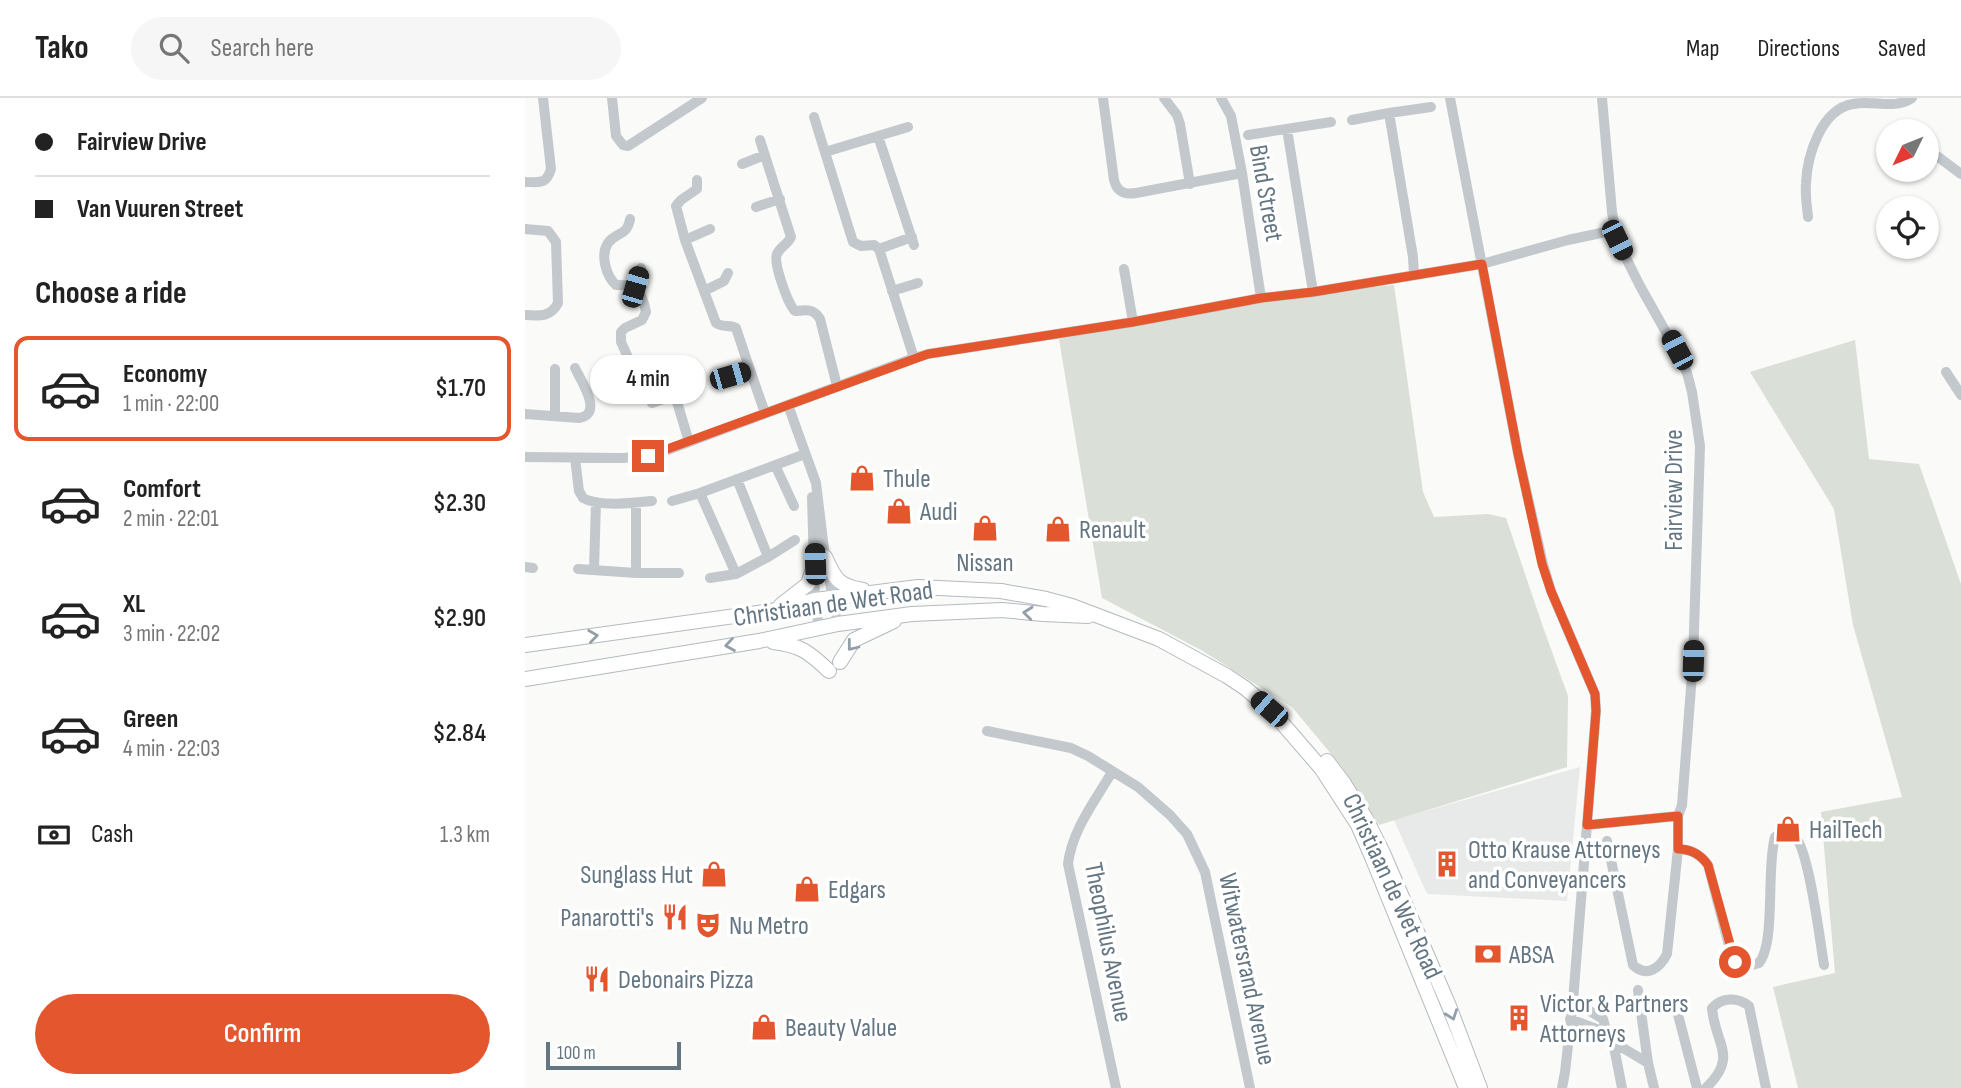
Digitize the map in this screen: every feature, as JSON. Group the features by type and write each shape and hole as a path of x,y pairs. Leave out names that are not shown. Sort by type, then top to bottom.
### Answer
{"main road":[{"path":"771,611 808,584 820,561 843,585 875,592"},
{"name":"Christiaan de Wet Road","path":"525,645 771,611 815,600 918,587 1001,591 1059,602 1159,639 1245,688 1269,709 1321,768 1358,825 1466,1088"},
{"name":"Christiaan de Wet Road","path":"525,679 759,641 819,627 912,614 1002,610 1096,616"},
{"path":"759,641 799,646 834,666 860,636 912,614"},
{"name":"Christiaan de Wet Road","path":"1269,709 1285,717 1307,737 1343,782 1366,819 1449,1006 1479,1088"}],"street":[{"path":"525,182 543,181 548,178 551,169 543,98"},
{"path":"612,98 616,136 623,145 628,146 702,98"},
{"path":"1103,98 1114,180 1117,189 1122,192 1129,194 1242,173"},
{"path":"1164,98 1181,124 1190,184"},
{"name":"Bind Street","path":"1221,98 1231,116 1261,298"},
{"path":"1450,98 1518,454 1542,564 1595,694 1596,711 1573,1001 1562,1088"},
{"name":"Fairview Drive","path":"1602,98 1617,240 1677,350 1692,392 1700,446 1693,661 1682,804 1678,816 1678,849 1667,954 1657,969 1645,971 1633,965 1607,841"},
{"path":"1808,217 1805,187 1807,172 1815,145 1833,114 1842,107 1853,104 1899,105 1912,98"},
{"path":"1352,120 1431,107"},
{"path":"1389,113 1414,275"},
{"path":"814,117 853,242 862,246 874,245 879,249 914,358"},
{"path":"1248,135 1331,122"},
{"path":"825,152 908,127"},
{"path":"1287,129 1313,292"},
{"path":"878,136 913,241 879,249"},
{"path":"760,140 791,237 779,250 776,260 789,304 795,311 813,311 820,319 838,386"},
{"path":"742,164 765,155"},
{"path":"1939,158 1961,174"},
{"path":"697,180 697,189 676,206 685,240 716,323 736,328 765,413"},
{"path":"756,207 780,200"},
{"path":"630,219 627,230 608,243 605,264 608,275 616,285 635,287 644,305 645,316 621,332 621,342 632,366 640,367 651,362 662,365 675,394 689,442"},
{"path":"525,229 548,231 556,242 558,303 549,314 525,315"},
{"path":"685,240 710,229"},
{"path":"525,459 648,456 914,358 943,351 1482,264 1615,230"},
{"path":"635,287 641,268"},
{"path":"1124,269 1133,322"},
{"path":"704,291 724,281 728,273"},
{"path":"892,291 918,283"},
{"path":"525,414 583,418 591,411 591,403 575,368"},
{"path":"555,369 555,416"},
{"path":"730,376 750,370"},
{"path":"1946,372 1961,395"},
{"path":"652,403 675,394"},
{"path":"788,405 819,497 820,561 815,600 819,627"},
{"path":"672,501 805,454"},
{"path":"575,457 579,491 583,498 596,502 652,501"},
{"path":"775,465 794,506"},
{"path":"737,479 768,557"},
{"path":"700,493 736,574"},
{"path":"594,570 596,502"},
{"path":"636,503 636,573"},
{"path":"710,579 736,574 795,540"},
{"path":"820,561 838,624"},
{"path":"578,569 679,573"},
{"name":"Witwatersrand Avenue","path":"987,731 1071,748 1088,756 1138,787 1187,834 1205,872 1250,1088"},
{"name":"Theophilus Avenue","path":"1112,772 1078,830 1070,849 1068,864 1116,1088"},
{"path":"1587,825 1678,816"},
{"path":"1678,849 1693,852 1708,865 1732,957 1738,965 1749,966 1759,963 1766,951 1770,872 1775,837 1784,834 1797,838 1808,873 1824,965"},
{"path":"1638,990 1647,1063 1654,1088"},
{"path":"1706,1088 1722,1069 1724,1060 1711,1008 1722,1001 1736,999 1749,1006 1766,1088"},
{"path":"1573,1001 1603,1019 1622,1088"},
{"path":"1675,1003 1697,1088"},
{"path":"1570,1019 1610,1037 1647,1063"}],"shaded area":[{"path":"1394,285 1423,492 1434,517 1488,514 1506,518 1568,696 1567,767 1379,825 1342,767 1292,707 1201,650 1102,598 1059,339 1261,298"},
{"path":"1855,340 1869,459 1919,464 1961,584 1961,1088 1798,1088 1773,987 1835,973 1821,812 1902,797 1853,625 1834,509 1750,372"},
{"path":"1580,767 1567,901 1427,894 1394,820"}],"place":[{"name":"Thule","path":"862,478"},
{"name":"Audi","path":"899,511"},
{"name":"Nissan","path":"985,528"},
{"name":"Renault","path":"1058,529"},
{"name":"HailTech","path":"1788,829"},
{"name":"Otto Krause Attorneys and Conveyancers","path":"1447,864"},
{"name":"Sunglass Hut","path":"714,874"},
{"name":"Edgars","path":"807,889"},
{"name":"Panarotti's","path":"675,917"},
{"name":"Nu Metro","path":"708,925"},
{"name":"ABSA","path":"1488,954"},
{"name":"Debonairs Pizza","path":"597,979"},
{"name":"Victor & Partners Attorneys","path":"1519,1018"},
{"name":"Beauty Value","path":"764,1027"}],"route":[{"path":"648,456 928,354 1482,264 1542,564 1565,626 1595,694 1587,825 1678,816 1678,849 1693,852 1708,865 1735,962"}]}
